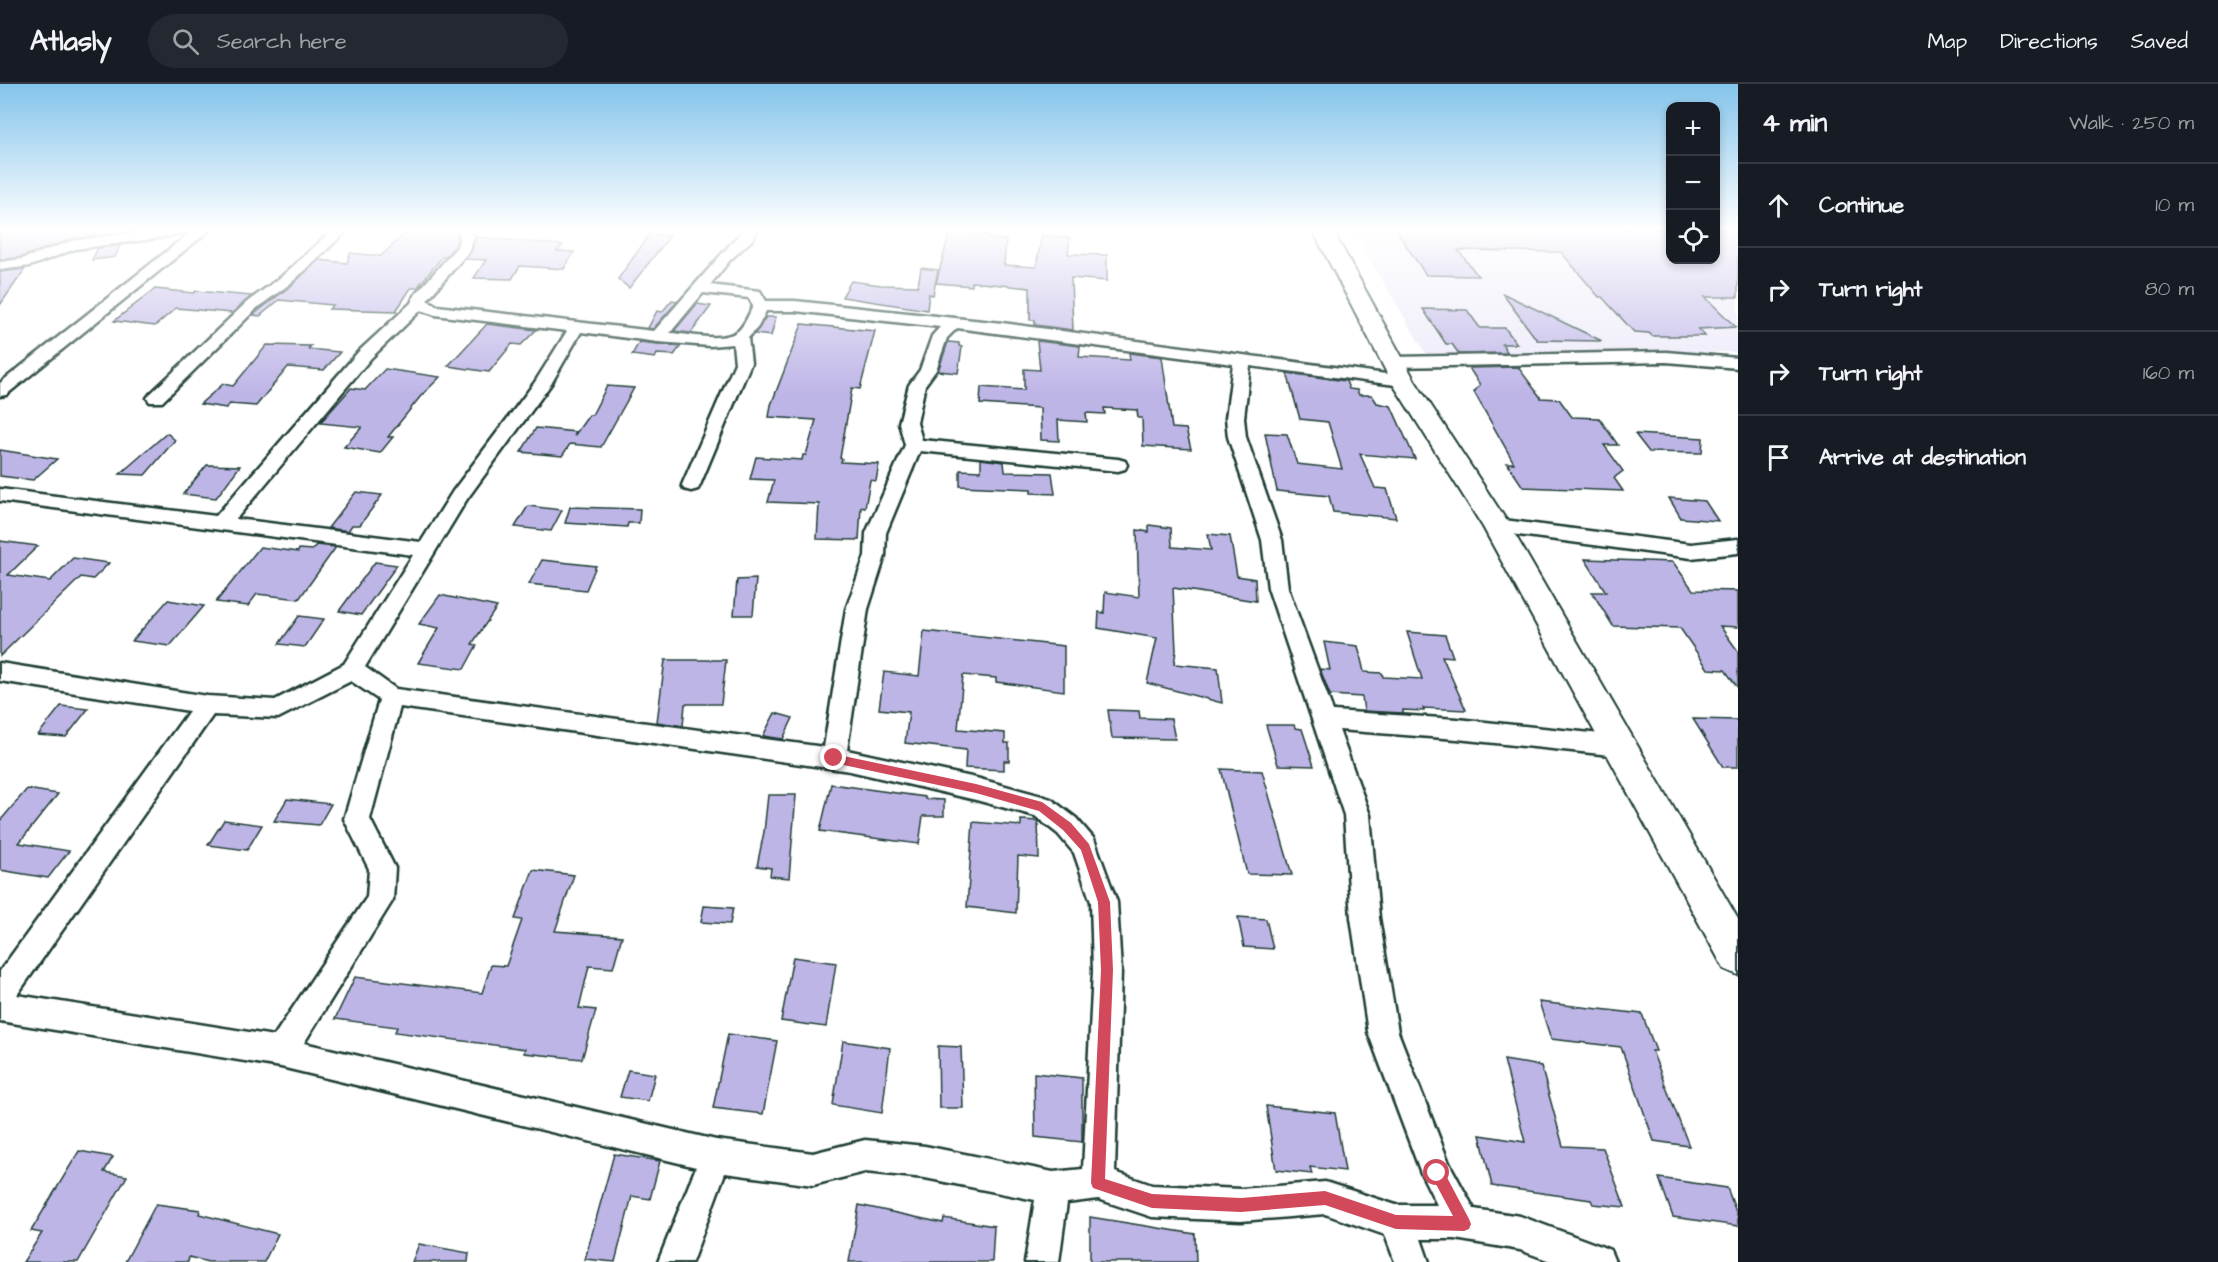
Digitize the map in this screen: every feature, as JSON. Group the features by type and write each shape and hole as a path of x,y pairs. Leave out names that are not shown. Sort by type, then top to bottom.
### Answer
{"street":[{"path":"0,391 135,284"},
{"path":"156,398 252,305 281,284"},
{"path":"221,523 258,485 356,363 386,331 419,304 419,299 432,284"},
{"path":"658,337 703,284"},
{"path":"1351,284 1398,371 1496,526 1738,956"},
{"path":"700,288 755,294 761,306"},
{"path":"419,304 435,310 658,337 721,340 741,337"},
{"path":"761,306 795,306 952,323 1242,361 1398,371 1666,357 1738,363"},
{"path":"691,485 743,363 741,337 761,306"},
{"path":"834,758 857,609 875,556 876,533 914,445 908,423 917,385 928,370 940,336 952,323"},
{"path":"0,672 207,705 278,709 352,670 460,495 543,384 576,328"},
{"path":"1242,361 1235,417 1237,437 1272,540 1278,588 1357,815 1365,918 1383,1032 1437,1173 1464,1224"},
{"path":"914,445 1118,465"},
{"path":"0,495 427,549"},
{"path":"1496,526 1691,551 1738,546"},
{"path":"352,670 391,697 834,758 976,789 1042,807 1067,826 1085,847 1104,902 1107,970 1098,1183"},
{"path":"281,1052 380,900 382,868 357,819 391,697"},
{"path":"0,995 207,705"},
{"path":"1326,722 1337,720 1457,729 1620,746"},
{"path":"0,1007 281,1052 716,1156 813,1169 865,1156 925,1162 1053,1188 1098,1183 1152,1201 1241,1205 1325,1198 1396,1222 1464,1224 1520,1233 1598,1262"},
{"path":"675,1262 716,1156"},
{"path":"1042,1262 1053,1188"},
{"path":"1396,1222 1403,1233 1412,1262"}],"shaded area":[{"path":"1385,284 1738,284 1738,352 1426,354"}],"building":[{"path":"0,284 15,284 0,305"},
{"path":"420,284 417,288 411,288 396,311 329,309 333,305 279,300 260,316 253,315 292,285"},
{"path":"849,284 918,286 918,284 935,284 933,295 929,294 927,310 842,297"},
{"path":"948,284 972,284 972,286"},
{"path":"991,284 1071,284 1073,330 1035,325 1035,320 1030,320 1030,288"},
{"path":"1588,284 1738,284 1738,297 1705,297 1736,327 1698,329 1705,336 1652,336 1649,333 1634,332 1602,297 1599,297"},
{"path":"155,289 252,296 232,313 176,308 155,326 114,321"},
{"path":"1502,293 1602,341 1537,340"},
{"path":"672,300 678,301 653,329 648,328 657,311 662,312"},
{"path":"697,304 711,306 691,333 674,331"},
{"path":"1423,309 1467,310 1480,328 1505,328 1517,344 1502,344 1508,353 1459,354 1452,344 1446,344"},
{"path":"766,317 776,317 771,336 754,334"},
{"path":"487,324 536,330 521,345 512,344 489,372 448,366"},
{"path":"802,324 875,331 860,389 852,388 840,458 841,462 879,464 876,481 870,480 865,508 861,507 859,540 817,539 819,504 768,502 774,480 750,479 756,457 802,460 803,455 806,455 816,420 769,417 771,405"},
{"path":"1037,341 1080,346 1079,357 1130,360 1129,353 1162,357 1172,428 1186,429 1191,449 1143,446 1142,418 1138,418 1137,410 1104,408 1105,414 1086,413 1087,422 1058,420 1059,441 1041,440 1040,408 980,404 981,387 1024,390 1024,369 1040,370"},
{"path":"639,342 681,346 674,355 657,354 655,358 632,355"},
{"path":"948,342 959,343 962,347 958,373 938,371"},
{"path":"267,345 311,346 308,349 340,352 324,370 288,367 256,406 230,404 226,408 200,404 223,384 233,386"},
{"path":"1518,367 1541,398 1559,399 1572,417 1599,418 1618,445 1604,445 1623,471 1614,478 1623,491 1523,487 1507,463 1514,463 1474,392 1480,385 1469,368"},
{"path":"385,369 440,377 420,397 388,437 393,437 380,453 344,447 362,427 320,423 351,388 365,390"},
{"path":"1287,373 1346,381 1349,389 1357,390 1359,395 1372,395 1377,403 1391,406 1415,459 1360,454 1375,488 1387,489 1396,518 1333,512 1329,496 1277,491 1265,433 1287,434 1297,464 1342,469 1328,422 1300,419"},
{"path":"607,386 634,388 601,447 570,444 562,456 521,452 536,428 576,432 574,436 589,415 592,415"},
{"path":"167,433 175,440 145,475 120,474"},
{"path":"1635,434 1703,438 1702,453 1649,452"},
{"path":"0,450 57,459 33,480 0,476"},
{"path":"981,459 1004,462 1005,472 1052,473 1055,494 1031,493 1031,489 960,486 960,470 981,471"},
{"path":"207,465 240,466 216,498 183,494"},
{"path":"356,492 382,495 360,525 352,525 348,531 328,528"},
{"path":"1669,498 1705,501 1718,521 1681,518"},
{"path":"528,506 562,510 551,531 515,527"},
{"path":"570,507 640,509 639,523 628,523 627,527 565,523"},
{"path":"1149,525 1171,528 1172,547 1211,550 1208,534 1230,536 1237,576 1255,579 1256,601 1173,588 1176,651 1174,664 1218,668 1222,703 1147,683 1157,638 1098,628 1099,612 1104,613 1105,592 1139,597 1137,530 1149,532"},
{"path":"0,541 38,546 8,575 50,581 73,558 109,563 93,579 81,577 0,656"},
{"path":"316,545 336,547 299,599 257,594 248,606 216,602 260,547 298,552 299,549 312,550"},
{"path":"1585,559 1673,562 1693,590 1738,591 1738,627 1720,626 1738,651 1738,688 1725,670 1708,669 1680,628 1613,626 1592,592 1606,592"},
{"path":"542,560 596,566 586,590 529,584"},
{"path":"375,562 397,565 361,615 339,611"},
{"path":"756,579 753,615 734,615 737,580"},
{"path":"440,595 497,607 472,644 477,645 464,669 418,663 439,628 419,624"},
{"path":"168,600 204,606 170,646 132,641"},
{"path":"299,616 324,619 305,647 279,644"},
{"path":"924,631 1064,646 1064,691 996,682 996,678 963,675 958,729 1005,733 1005,743 1009,743 1009,761 1004,761 1004,770 965,768 966,750 905,743 909,712 879,709 884,672 919,676"},
{"path":"1407,632 1445,635 1453,657 1442,656 1466,710 1423,708 1424,711 1403,710 1403,713 1364,711 1362,697 1330,695 1320,669 1330,670 1324,642 1358,646 1364,672 1382,673 1383,677 1422,679"},
{"path":"665,660 726,660 721,704 685,704 683,726 657,722"},
{"path":"61,706 88,709 66,737 38,735"},
{"path":"1108,710 1139,711 1140,718 1171,719 1175,739 1112,738"},
{"path":"775,713 793,718 783,739 763,736"},
{"path":"1693,719 1738,720 1738,767 1723,767"},
{"path":"1266,725 1294,725 1295,728 1302,729 1314,766 1278,765"},
{"path":"1221,769 1262,771 1292,875 1247,874"},
{"path":"831,784 944,800 944,816 923,816 919,844 820,831"},
{"path":"27,789 58,794 19,843 69,851 48,878 0,870 0,821"},
{"path":"768,795 796,795 789,878 770,876 771,868 757,866"},
{"path":"287,799 331,804 319,825 274,821"},
{"path":"224,820 262,825 247,850 208,845"},
{"path":"1021,820 1038,821 1039,858 1018,856 1016,913 967,907 973,822 1021,826"},
{"path":"533,870 574,875 555,931 622,936 613,968 589,966 579,1008 596,1010 582,1059 524,1053 525,1049 395,1032 397,1027 335,1019 355,977 482,993 491,965 506,966 522,920 515,919"},
{"path":"704,906 733,908 730,924 701,922"},
{"path":"1238,917 1266,919 1273,949 1244,947"},
{"path":"793,957 836,963 826,1027 781,1021"},
{"path":"1539,1002 1642,1014 1656,1051 1652,1051 1689,1146 1654,1141 1621,1047 1551,1039"},
{"path":"728,1034 777,1041 763,1114 713,1108"},
{"path":"843,1041 890,1048 882,1113 833,1105"},
{"path":"938,1046 961,1047 963,1108 939,1108"},
{"path":"1504,1060 1541,1066 1563,1146 1603,1148 1625,1207 1593,1204 1591,1200 1492,1186 1480,1135 1525,1142"},
{"path":"628,1070 655,1074 648,1101 620,1097"},
{"path":"1034,1073 1082,1078 1082,1142 1035,1137"},
{"path":"1266,1106 1335,1113 1345,1171 1310,1167 1312,1174 1276,1170"},
{"path":"79,1151 113,1157 104,1172 127,1176 78,1262 23,1262 42,1233 31,1231"},
{"path":"614,1154 660,1161 650,1199 632,1196 615,1262 585,1259"},
{"path":"1659,1178 1727,1188 1738,1217 1738,1226 1673,1217"},
{"path":"156,1204 200,1210 199,1214 278,1234 264,1262 208,1262 189,1257 188,1262 125,1262"},
{"path":"859,1205 943,1223 944,1218 994,1226 992,1262 849,1262"},
{"path":"1090,1217 1195,1234 1196,1262 1090,1262"},
{"path":"419,1244 469,1253 468,1262 412,1262"}],"route":[{"path":"834,758 976,789 1042,807 1067,826 1085,847 1104,902 1107,970 1098,1183 1152,1201 1241,1205 1325,1198 1396,1222 1464,1224 1437,1173"}]}
